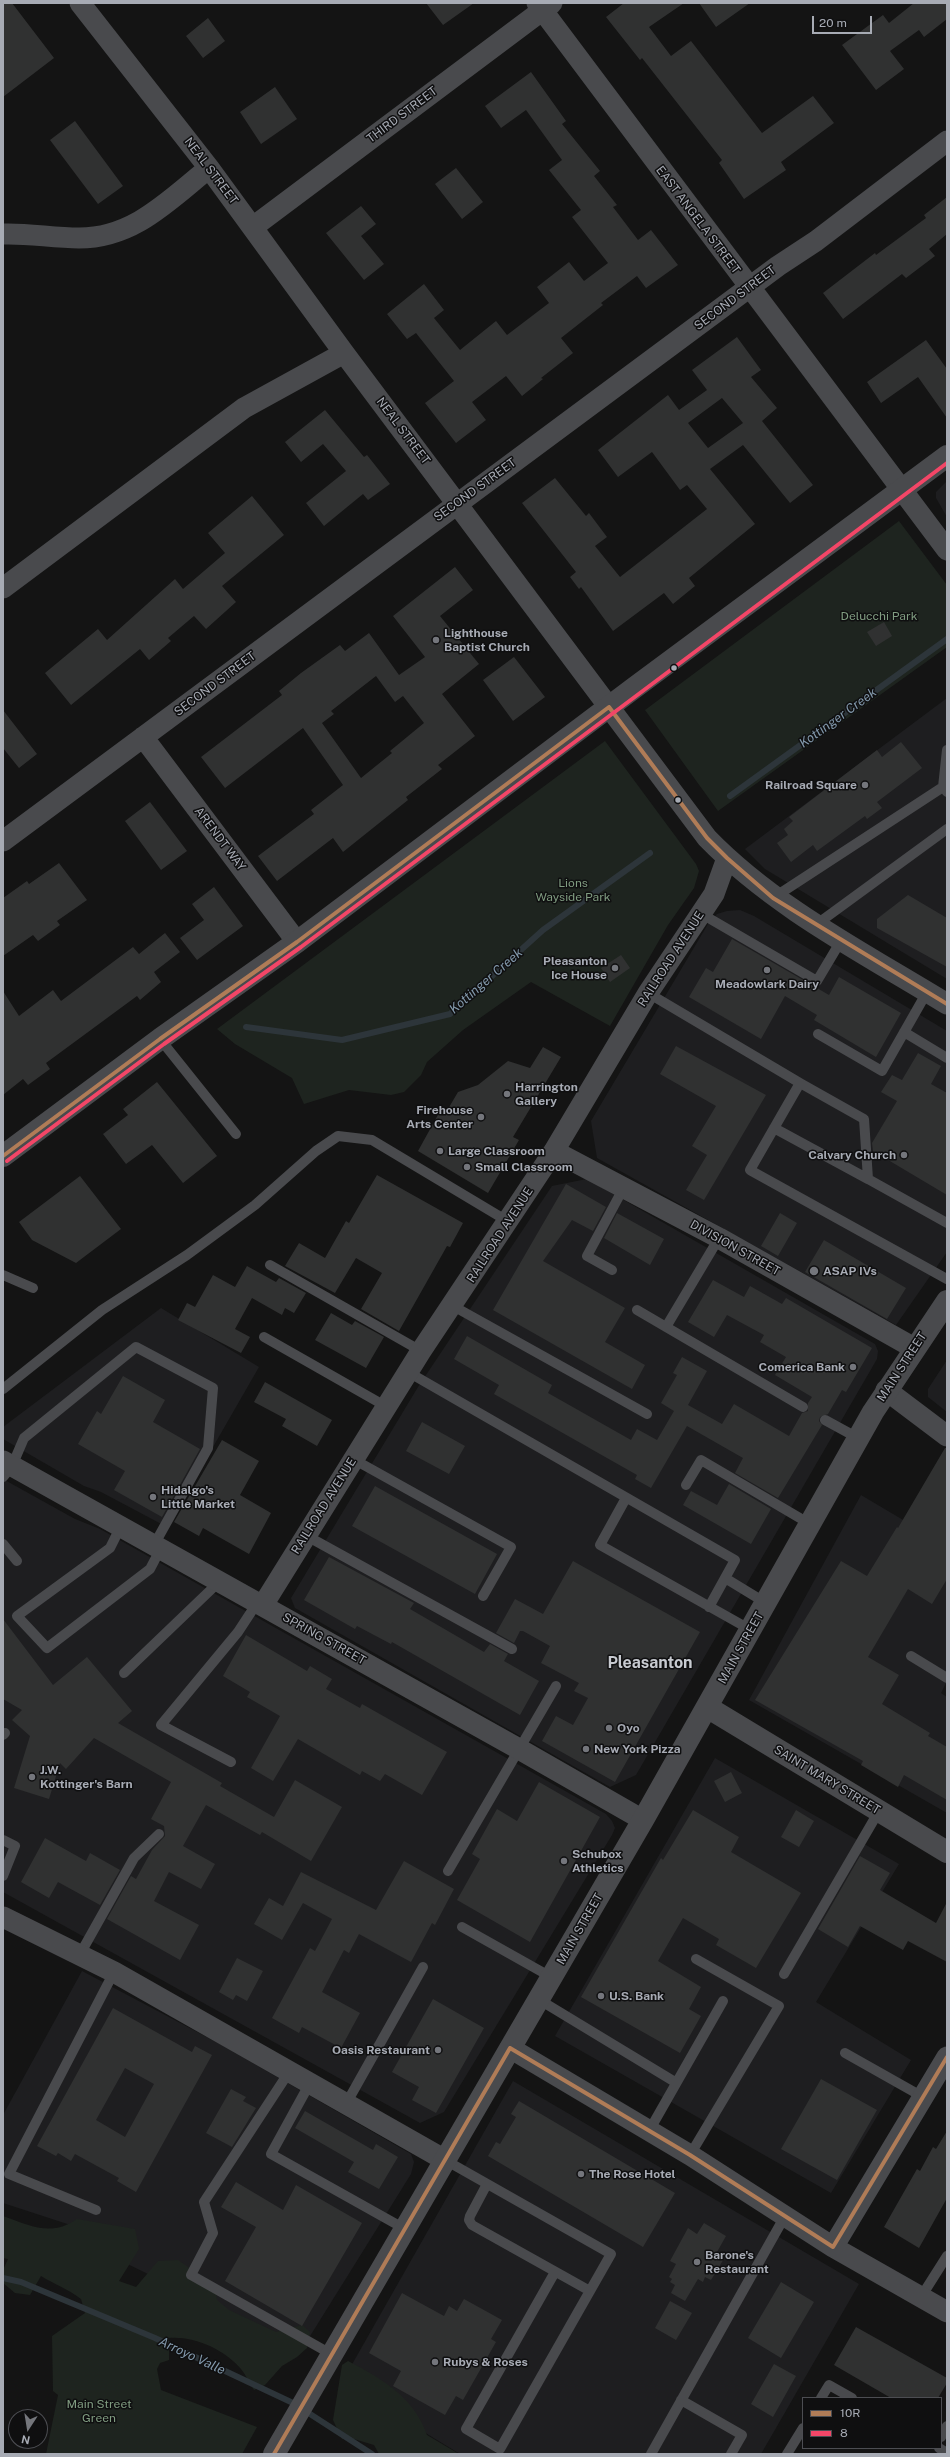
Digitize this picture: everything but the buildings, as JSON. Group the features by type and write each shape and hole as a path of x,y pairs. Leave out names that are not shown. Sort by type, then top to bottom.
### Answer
{"street":[{"name":"NEAL STREET","path":"80,3 209,168 344,353 458,503 707,838 727,858 773,898 947,1004"},
{"name":"THIRD STREET","path":"253,227 544,5"},
{"name":"EAST ANGELA STREET","path":"544,5 749,288 947,550"},
{"name":"SECOND STREET","path":"3,841 749,288 816,241 947,141"},
{"path":"3,234 80,238 109,234 141,222 209,168"},
{"path":"3,588 244,408 344,353"},
{"path":"3,1156 160,1039 296,942 947,456"},
{"name":"ARENDT WAY","path":"143,737 296,942"},
{"name":"RAILROAD AVENUE","path":"260,1604 354,1459 421,1351 454,1306 554,1151 648,993 714,894 727,858"},
{"name":"DIVISION STREET","path":"554,1151 719,1238 914,1348"},
{"name":"MAIN STREET","path":"274,2454 643,1820 858,1438 886,1390 947,1300"},
{"path":"886,1390 947,1436"},
{"name":"SPRING STREET","path":"6,1468 158,1546 519,1748 643,1820"},
{"name":"SAINT MARY STREET","path":"707,1708 947,1852"},
{"path":"3,1917 79,1956 114,1972 445,2160"},
{"path":"510,2048 690,2155 833,2247 947,2312"},
{"path":"833,2247 947,2057"}],"lane":[{"path":"773,898 945,789 947,750"},
{"path":"817,924 947,830"},
{"path":"700,914 817,981 842,939"},
{"path":"818,1034 882,1071 927,992"},
{"path":"648,993 864,1119 868,1179"},
{"path":"904,1032 947,1058"},
{"path":"160,1039 236,1134"},
{"path":"800,1083 750,1170 947,1279"},
{"path":"774,1128 947,1223"},
{"path":"3,1389 102,1310 187,1255 255,1206 316,1151 338,1136 372,1140 509,1222"},
{"path":"612,1270 587,1256 624,1187"},
{"path":"666,1327 719,1238"},
{"path":"270,1265 421,1351"},
{"path":"3,1275 33,1288"},
{"path":"454,1306 647,1414"},
{"path":"637,1310 803,1407"},
{"path":"264,1337 387,1407"},
{"path":"6,1468 24,1438 136,1347 213,1388 208,1448 158,1546 150,1569 47,1648 17,1616 110,1548 121,1526"},
{"path":"408,1372 735,1560 709,1607"},
{"path":"825,1420 858,1438"},
{"path":"354,1459 512,1548 483,1596"},
{"path":"686,1485 700,1460 810,1524"},
{"path":"626,1498 600,1545 751,1630"},
{"path":"305,1535 512,1649"},
{"path":"3,1544 17,1561"},
{"path":"725,1578 766,1603"},
{"path":"124,1673 220,1581"},
{"path":"231,1762 161,1725 260,1604"},
{"path":"911,1656 947,1678"},
{"path":"448,1871 556,1686"},
{"path":"784,1974 879,1811"},
{"path":"79,1956 134,1858 159,1834"},
{"path":"3,1840 15,1846 3,1876"},
{"path":"462,1927 551,1977"},
{"path":"690,2155 778,2006 696,1959"},
{"path":"346,2104 423,1967"},
{"path":"96,2210 9,2174 114,1972"},
{"path":"538,1999 675,2082"},
{"path":"650,2131 675,2082 723,2001"},
{"path":"845,2053 923,2097"},
{"path":"289,2072 204,2202 213,2233 191,2275 328,2359"},
{"path":"310,2083 271,2154 405,2229"},
{"path":"445,2160 611,2254 500,2449 466,2430 555,2272"},
{"path":"487,2184 470,2216 469,2220 472,2225 590,2291"},
{"path":"650,2454 785,2216"},
{"path":"921,2297 947,2256"},
{"path":"822,2397 829,2385 850,2397"},
{"path":"681,2400 742,2435 731,2454"},
{"path":"942,2435 947,2426"},
{"path":"787,2454 802,2430"}],"shaded area":[{"path":"947,481 947,517 936,498 936,492"},
{"path":"947,698 947,979 765,869 745,849"},
{"path":"740,910 754,916 947,1031 947,1252 896,1325 597,1158 591,1121 708,924 717,914 727,911"},
{"path":"587,1179 875,1344 878,1351 877,1359 636,1775 610,1787 295,1608 291,1598 418,1387 552,1186"},
{"path":"161,1308 259,1367 167,1527 101,1492 84,1486 3,1439 3,1427"},
{"path":"947,1360 947,1412 928,1397 928,1389"},
{"path":"3,1479 75,1519 100,1529 606,1814 612,1821 615,1828 612,1835 444,2112 420,2123 3,1892"},
{"path":"861,1495 947,1546 947,1681 941,1693 947,1697 947,1813 749,1700"},
{"path":"715,1758 899,1864 816,2002 911,2060 831,2193 555,2036"},
{"path":"82,1971 218,2043 411,2154 414,2162 411,2174 302,2349 107,2254 95,2233 3,2203 3,2115"},
{"path":"513,2081 859,2284 761,2454 460,2454 342,2382"}],"green space":[{"name":"Delucchi Park","path":"899,521 947,585 947,647 718,811 645,710"},
{"name":"Lions Wayside Park","path":"605,741 696,864 699,871 694,888 668,925 610,1026 531,982 463,1030 427,1062 421,1075 404,1092 391,1095 349,1090 304,1104 292,1078 235,1044 217,1029"},
{"name":"Main Street Green","path":"3,2216 32,2226 50,2229 58,2228 77,2219 135,2229 139,2249 119,2281 136,2287 158,2261 178,2260 215,2286 217,2300 229,2310 276,2332 302,2325 310,2332 307,2348 297,2357 282,2366 265,2385 254,2390 241,2369 226,2355 208,2345 188,2339 169,2338 169,2360 160,2363 157,2369 161,2390 257,2427 242,2454 46,2454 58,2395 53,2391 52,2336 85,2313 81,2299 41,2276 30,2295 15,2293 3,2283 3,2270 8,2259 3,2258"},
{"path":"348,2361 373,2375 395,2390 414,2410 422,2422 427,2435 459,2454 379,2454 374,2445 354,2439 342,2439 333,2420 342,2365"}],"waterway":[{"name":"Kottinger Creek","path":"730,796 947,639"},
{"name":"Kottinger Creek","path":"246,1027 342,1040 450,1014 543,930 650,853"},
{"name":"Arroyo Valle","path":"3,2278 21,2282 155,2338 293,2403 372,2454"}],"transit line":[{"name":"8","path":"7,1161 164,1044 301,947 947,463"},
{"name":"10R","path":"609,707 707,838 727,858 773,898 947,1004"},
{"name":"10R","path":"3,1156 160,1039 297,942 609,707"},
{"name":"10R","path":"510,2048 690,2155 833,2247"},
{"name":"10R","path":"274,2454 510,2048"},
{"name":"10R","path":"833,2247 947,2057"}],"place":[{"name":"Lighthouse Baptist Church","path":"436,640"},
{"name":"Railroad Square","path":"865,785"},
{"name":"Pleasanton Ice House","path":"615,968"},
{"name":"Meadowlark Dairy","path":"767,970"},
{"name":"Harrington Gallery","path":"507,1094"},
{"name":"Firehouse Arts Center","path":"481,1117"},
{"name":"Large Classroom","path":"440,1151"},
{"name":"Calvary Church","path":"904,1155"},
{"name":"Small Classroom","path":"467,1167"},
{"name":"ASAP IVs","path":"814,1271"},
{"name":"Comerica Bank","path":"853,1367"},
{"name":"Hidalgo's Little Market","path":"153,1497"},
{"name":"Oyo","path":"609,1728"},
{"name":"New York Pizza","path":"586,1749"},
{"name":"J.W. Kottinger's Barn","path":"32,1777"},
{"name":"Schubox Athletics","path":"564,1861"},
{"name":"U.S. Bank","path":"601,1996"},
{"name":"Oasis Restaurant","path":"438,2050"},
{"name":"The Rose Hotel","path":"581,2174"},
{"name":"Barone's Restaurant","path":"697,2262"},
{"name":"Rubys & Roses","path":"435,2362"}],"district":[{"name":"Pleasanton","path":"650,1663"}]}
